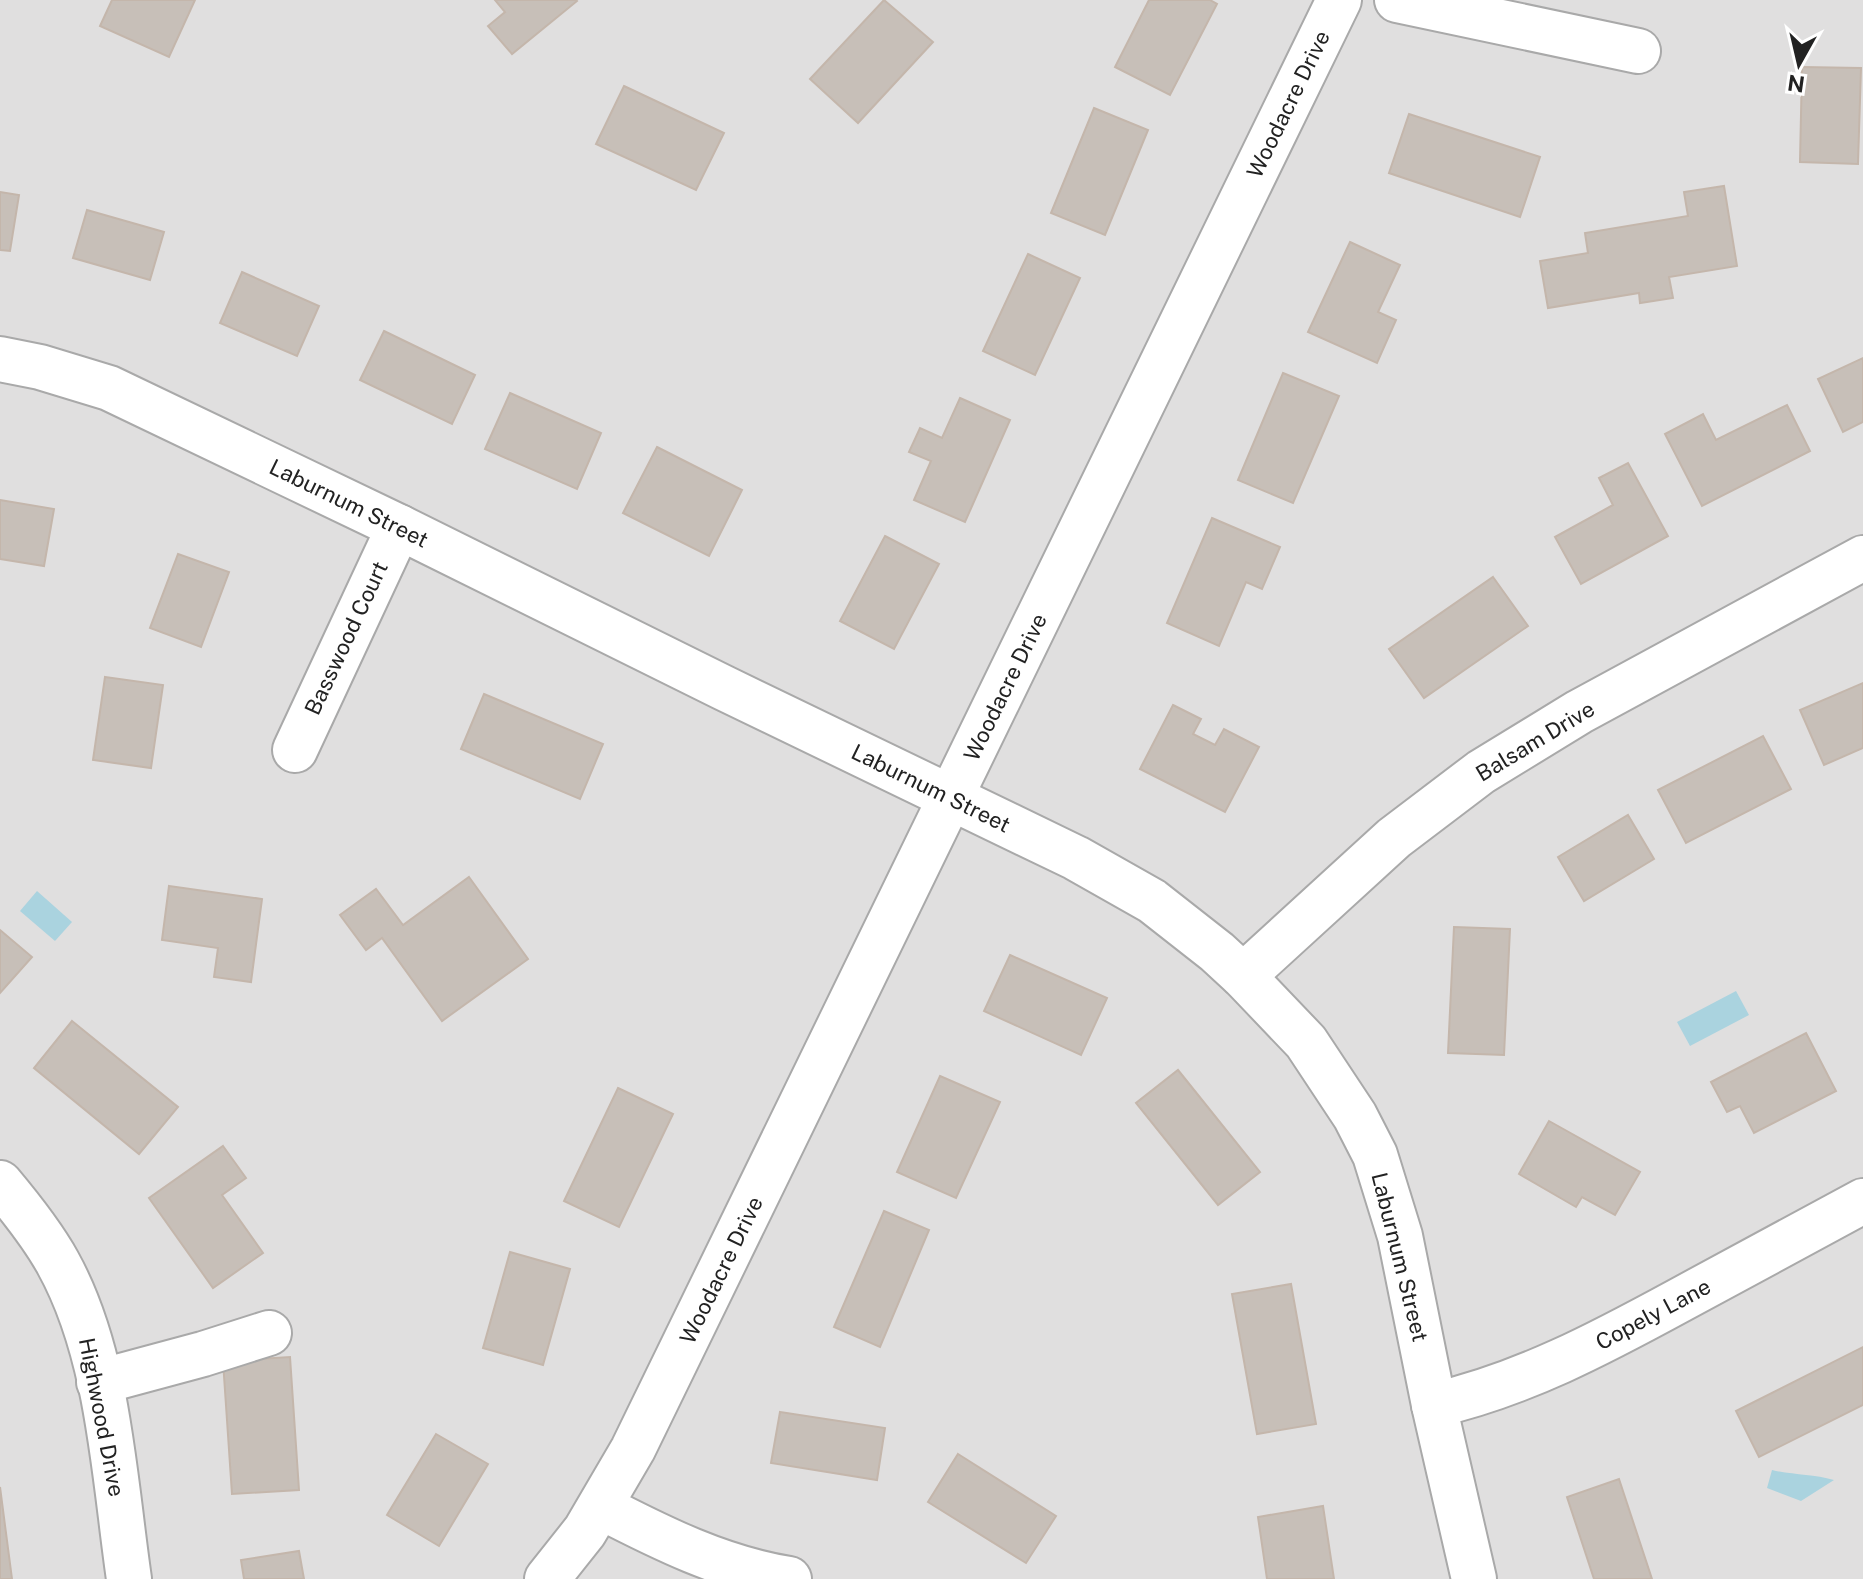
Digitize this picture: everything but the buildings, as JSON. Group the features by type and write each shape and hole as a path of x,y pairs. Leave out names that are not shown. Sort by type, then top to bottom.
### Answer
{"street":[{"name":"Woodacre Drive","path":"547,1579 601,1507 633,1449 1339,0"},
{"path":"1397,0 1638,51"},
{"name":"Laburnum Street","path":"0,359 40,367 109,388 1076,858 1152,901 1243,976 1306,1042 1355,1116 1375,1155 1400,1236 1434,1405 1474,1579"},
{"name":"Basswood Court","path":"295,750 399,527"},
{"name":"Balsam Drive","path":"1243,976 1375,855 1481,772 1579,712 1863,558"},
{"name":"Highwood Drive","path":"0,1183 58,1262 82,1318 99,1382 129,1579"},
{"name":"Copely Lane","path":"1434,1405 1475,1395 1543,1370 1863,1201"},
{"path":"99,1382 269,1333"},
{"path":"601,1507 658,1536 721,1562 743,1570 789,1579"}],"shaded area":[{"path":"0,0 1863,0 1863,1579 0,1579"}],"water":[{"path":"37,891 72,922 55,941 20,911"},
{"path":"1736,991 1749,1015 1690,1046 1677,1022"},
{"path":"1772,1470 1834,1480 1801,1501 1767,1488"}]}
